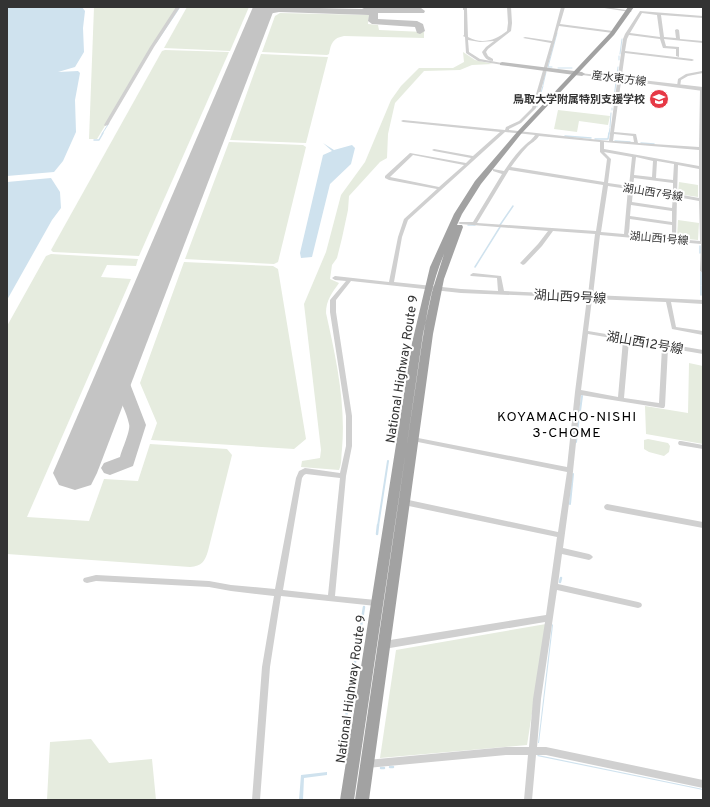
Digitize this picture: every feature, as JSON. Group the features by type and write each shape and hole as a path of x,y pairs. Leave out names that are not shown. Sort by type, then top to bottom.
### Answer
{"highway":[{"name":"National Highway Route 9","path":"347,800 417,343 432,288 460,223 476,196 495,170 528,134 613,32 635,9"},
{"name":"National Highway Route 9","path":"579,73 624,26 635,9"},
{"name":"National Highway Route 9","path":"362,800 413,439 434,267 458,214 478,183 528,134"}],"main road":[{"path":"502,64 579,73"}],"street":[{"path":"106,125 152,47 178,7"},
{"path":"502,64 488,59 484,53 486,49 510,28 509,7"},
{"path":"391,284 406,219 505,132 507,128 520,122 534,108 563,7"},
{"path":"600,7 635,9 658,14 703,17"},
{"path":"635,9 644,7"},
{"path":"465,8 466,51 471,56 483,61 502,64"},
{"path":"611,142 624,39 635,9"},
{"path":"658,14 664,47 678,48 678,56"},
{"path":"558,25 613,32"},
{"path":"677,30 678,40"},
{"path":"627,34 703,42"},
{"path":"466,38 475,40 498,39"},
{"path":"525,38 553,42"},
{"path":"623,52 692,60"},
{"path":"679,86 679,80 687,75 702,72"},
{"name":"産水東方線","path":"579,73 702,89"},
{"name":"湖山西1号線","path":"460,223 598,233 703,243 701,168 703,149 702,89"},
{"path":"403,121 611,142 703,149"},
{"path":"612,133 635,136 636,144"},
{"path":"474,224 512,161 529,142 535,139 528,134"},
{"path":"528,800 537,699 559,550 598,233 609,160 603,154 602,141"},
{"path":"434,150 474,158"},
{"path":"602,150 701,168"},
{"path":"440,188 389,179 387,177 412,154 467,164"},
{"path":"626,236 634,156"},
{"path":"654,179 655,160"},
{"path":"674,240 676,163"},
{"name":"湖山西7号線","path":"508,168 702,200"},
{"path":"495,170 505,173"},
{"path":"632,176 676,182"},
{"path":"629,203 675,210"},
{"path":"628,218 674,224"},
{"path":"523,263 540,245 551,230"},
{"path":"703,243 703,271"},
{"path":"473,275 499,277 501,292"},
{"name":"湖山西9号線","path":"335,278 349,281 461,291 668,300 703,304"},
{"path":"331,598 343,476 349,446 349,416 333,312 333,300 349,281"},
{"path":"668,300 674,328 703,333"},
{"name":"湖山西12号線","path":"586,332 703,352"},
{"path":"621,399 626,338"},
{"path":"578,392 662,406 665,345"},
{"path":"413,439 569,470"},
{"path":"681,442 703,446"},
{"path":"256,800 266,667 299,478 301,473 311,471 343,476"},
{"path":"404,502 561,535"},
{"path":"607,507 703,525"},
{"path":"559,550 589,557"},
{"path":"87,580 96,578 209,584 376,603"},
{"path":"554,586 638,605"},
{"path":"384,645 549,618"},
{"path":"367,764 532,750 546,751 703,784"}],"shaded area":[{"path":"94,7 177,7 97,139 89,139"},
{"path":"187,7 249,7 230,51 164,48"},
{"path":"280,13 369,15 368,24 378,25 379,30 424,32 424,38 344,36 337,38 333,42 329,54 327,55 262,52 275,16"},
{"path":"162,51 229,52 139,256 53,252 51,250"},
{"path":"463,52 475,60 493,64 472,65 460,70 424,71 395,103 388,134 387,158 380,162 349,196 348,210 342,238 337,258 332,265 330,279 339,283 328,300 326,308 337,364 343,415 341,465 339,470 301,467 302,461 320,458 321,450 304,304 326,252 341,195 365,162 391,100 401,86 419,68 453,68 464,62"},
{"path":"261,54 328,57 306,143 230,140"},
{"path":"558,110 610,116 608,125 579,121 577,132 554,129"},
{"path":"229,142 303,145 306,147 278,262 274,264 185,259"},
{"path":"679,182 698,185 698,197 678,194"},
{"path":"678,220 699,223 698,240 677,238"},
{"path":"51,254 138,259 136,266 107,265 101,277 131,279 27,517 89,521 104,479 138,481 150,444 227,449 232,455 206,558 200,564 190,567 7,554 7,326 46,256"},
{"path":"184,262 273,266 278,269 306,439 294,449 151,440 157,423 140,383"},
{"path":"689,363 703,366 703,444 646,434 645,406 688,413"},
{"path":"648,439 668,443 670,446 669,452 664,456 644,449 644,440"},
{"path":"546,624 527,745 380,758 396,650"},
{"path":"91,739 109,763 152,759 156,800 47,800 50,742"}],"water":[{"path":"7,7 82,7 85,11 83,28 84,52 75,67 58,72 78,71 80,73 75,100 76,132 63,161 54,172 7,176"},
{"path":"323,143 334,150 352,145 355,148 351,164 330,184 312,257 301,258 300,253 323,155 332,151"},
{"path":"51,178 60,192 61,208 52,220 7,300 7,182"},
{"path":"552,624 553,625 538,743"},
{"path":"537,756 703,789 703,790"},
{"path":"327,772 327,775 304,778 303,800 299,800 301,775"}],"waterway":[{"path":"156,43 180,7"},
{"path":"552,67 548,67 557,33"},
{"path":"620,54 622,39"},
{"path":"617,75 618,67"},
{"path":"558,68 572,68"},
{"path":"543,85 546,72"},
{"path":"614,98 616,82"},
{"path":"538,102 543,86"},
{"path":"613,100 613,106"},
{"path":"610,127 611,113"},
{"path":"102,134 109,123"},
{"path":"609,134 610,128"},
{"path":"94,140 99,140 103,133"},
{"path":"595,139 608,139 609,133"},
{"path":"565,136 591,138"},
{"path":"615,141 630,142"},
{"path":"641,143 654,144"},
{"path":"500,225 513,206"},
{"path":"468,225 475,225"},
{"path":"475,267 500,227"},
{"path":"700,246 700,253"},
{"path":"701,272 701,285"},
{"path":"701,286 701,295"},
{"path":"580,411 582,396"},
{"path":"576,442 579,416"},
{"path":"378,526 388,461"},
{"path":"570,504 573,474"},
{"path":"377,534 378,525"},
{"path":"560,582 561,578"},
{"path":"339,760 364,607"}],"taxiway":[{"path":"259,18 265,12 279,9 371,12 374,14 373,21 375,22 417,24 420,26 420,31"},
{"path":"366,10 421,11"},
{"path":"110,468 127,461 138,425 119,376 122,359"}],"runway":[{"path":"75,473 264,7"}],"place":[{"name":"鳥取大学附属特別支援学校","path":"659,99"}],"district":[{"name":"KOYAMACHO-NISHI 3-CHOME","path":"567,424"}]}
